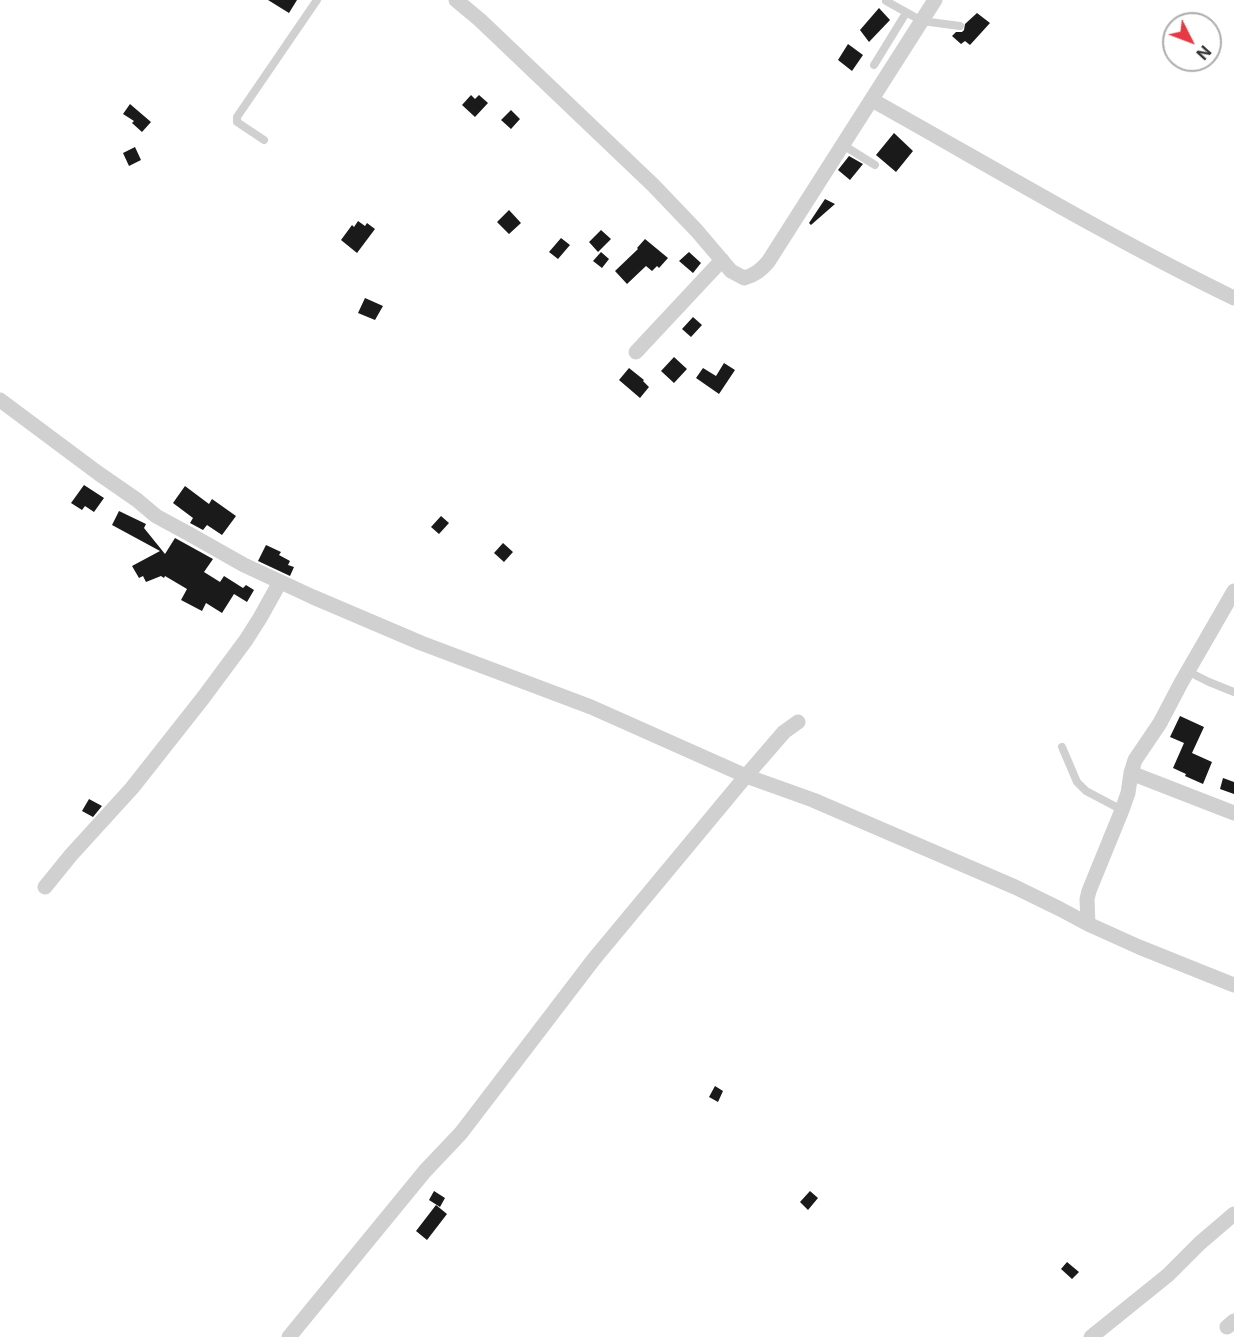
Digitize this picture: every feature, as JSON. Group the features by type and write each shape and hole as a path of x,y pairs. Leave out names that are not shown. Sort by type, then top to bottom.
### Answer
{"street":[{"path":"456,0 654,185 731,271 744,278 753,276 768,262 935,0"},
{"path":"872,100 1023,186 1234,298"},
{"path":"636,352 722,261"},
{"path":"0,400 156,516 244,565 421,643 591,707 746,776 813,800 957,861 1139,947 1234,985"},
{"path":"45,887 132,788 203,698 246,640 280,582"},
{"path":"1088,924 1089,891 1128,793 1135,760 1160,723 1234,591"},
{"path":"289,1337 425,1171 461,1133 594,959 746,776 784,732 798,722"},
{"path":"1131,773 1234,813"},
{"path":"1091,1337 1168,1275 1234,1214"}],"lane":[{"path":"264,141 241,126 236,119 317,0"},
{"path":"886,1 922,21 960,26"},
{"path":"874,65 906,13"},
{"path":"843,145 875,165"},
{"path":"1188,671 1234,692"},
{"path":"1062,747 1077,782 1086,791 1122,810"}],"building":[{"path":"268,0 297,0 289,13"},
{"path":"879,8 890,20 869,42 860,30"},
{"path":"977,13 990,23 970,45 965,41 961,44 952,36 956,32 962,32 965,24"},
{"path":"848,44 863,55 852,71 838,60"},
{"path":"471,95 475,99 479,95 488,103 475,117 462,105"},
{"path":"130,104 151,122 142,132 132,123 134,121 123,114"},
{"path":"511,110 520,119 511,129 501,120"},
{"path":"894,133 913,151 896,172 876,155"},
{"path":"135,147 141,160 129,166 123,153"},
{"path":"849,156 863,164 850,180 838,170"},
{"path":"825,199 835,204 811,225 809,223"},
{"path":"509,210 521,223 509,234 497,222"},
{"path":"358,221 365,226 367,223 375,229 357,253 341,240 352,225 354,227"},
{"path":"601,230 611,239 598,252 589,242"},
{"path":"561,238 570,245 558,259 549,252"},
{"path":"645,239 668,258 659,268 657,266 652,271 646,266 627,284 615,271"},
{"path":"601,252 609,259 602,268 593,261"},
{"path":"689,252 701,263 693,273 679,261"},
{"path":"365,298 383,306 375,320 358,313"},
{"path":"693,317 702,325 691,337 682,329"},
{"path":"674,357 687,369 674,383 661,371"},
{"path":"724,363 735,370 719,394 696,378 703,368 716,376"},
{"path":"629,368 649,387 640,398 619,380"},
{"path":"84,485 104,498 94,512 85,506 82,510 71,503"},
{"path":"185,486 209,504 212,499 236,516 222,535 207,525 203,530 190,523 193,518 173,503"},
{"path":"119,511 146,524 144,528 165,554 175,538 213,559 204,572 220,582 224,576 243,588 246,585 254,590 247,602 234,594 222,613 206,603 202,611 181,600 187,589 165,576 146,582 143,576 139,578 132,566 160,551 112,525"},
{"path":"441,516 449,523 439,534 431,527"},
{"path":"503,543 513,552 504,562 494,553"},
{"path":"266,545 281,552 279,555 290,561 288,565 294,567 290,576 258,561"},
{"path":"1180,716 1204,727 1192,753 1212,762 1203,784 1173,768 1184,743 1170,737"},
{"path":"1223,778 1234,782 1234,794 1220,789"},
{"path":"89,799 102,806 93,817 82,811"},
{"path":"715,1086 723,1091 718,1102 709,1097"},
{"path":"434,1191 445,1198 440,1207 429,1200"},
{"path":"810,1191 818,1198 808,1210 800,1202"},
{"path":"436,1205 447,1214 427,1240 416,1231"},
{"path":"1067,1262 1079,1272 1072,1279 1061,1269"}]}
